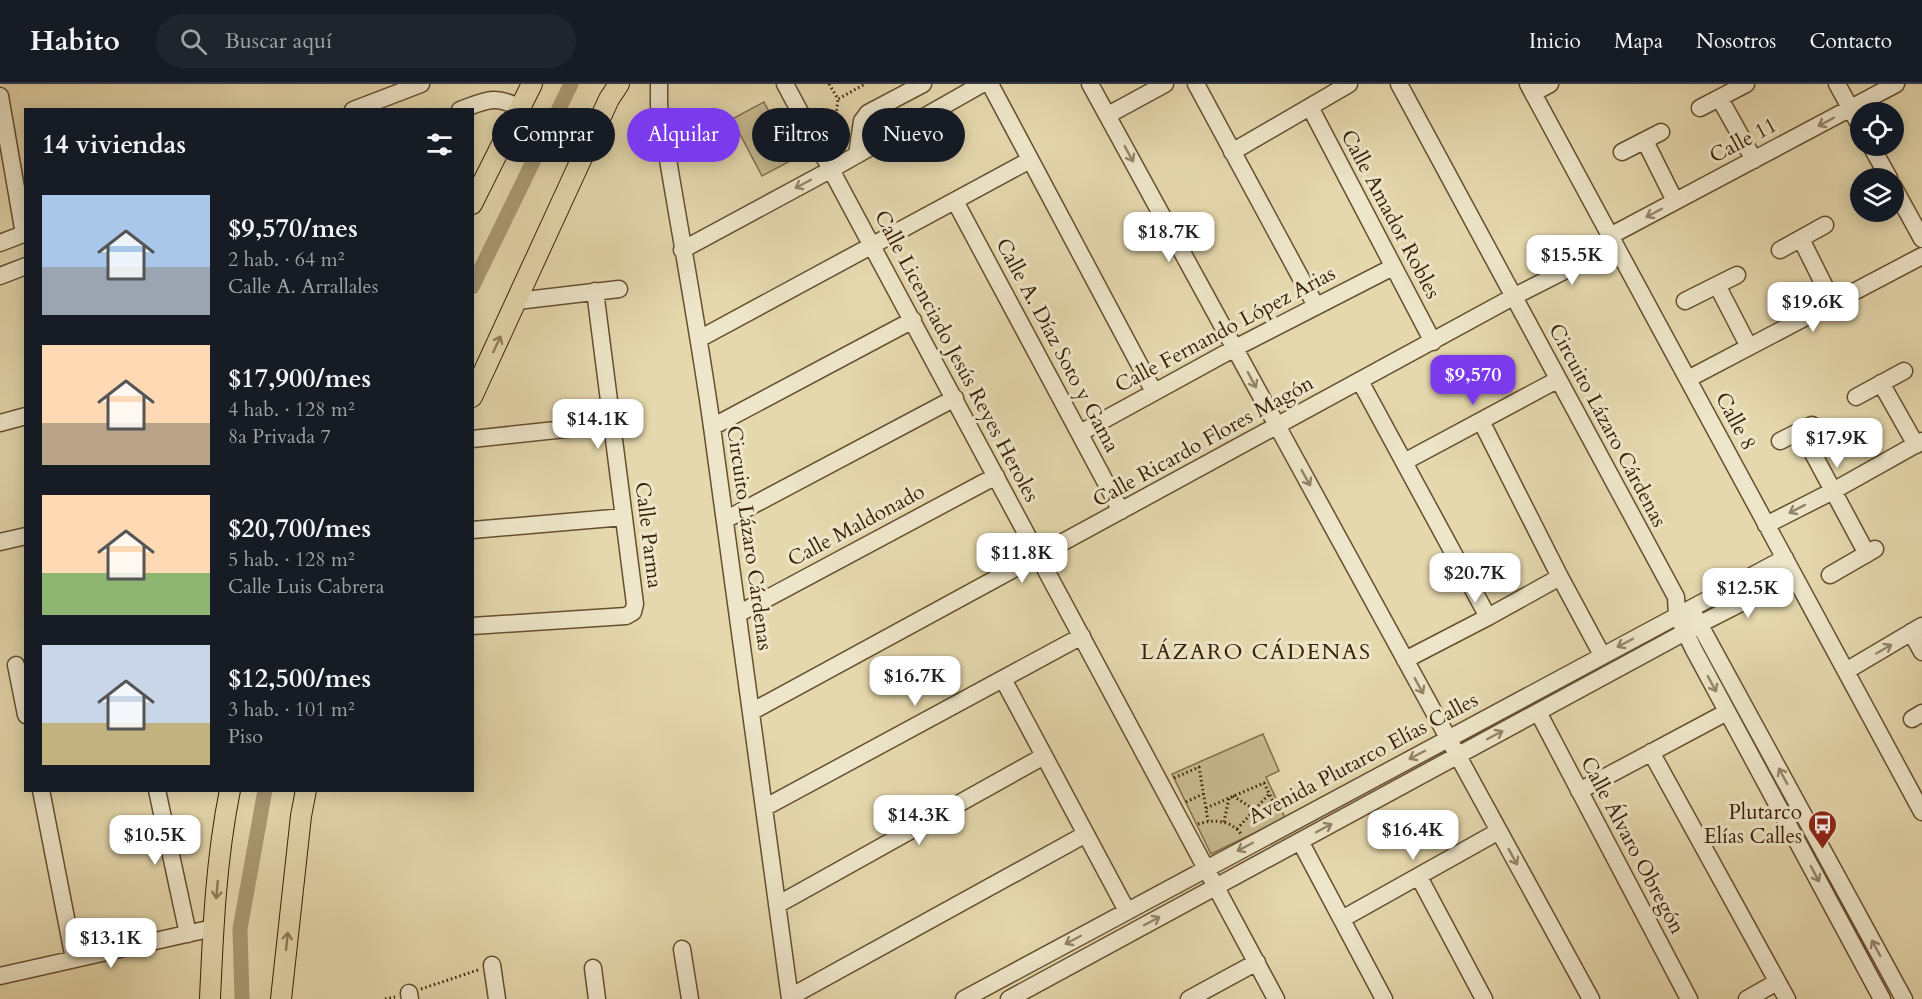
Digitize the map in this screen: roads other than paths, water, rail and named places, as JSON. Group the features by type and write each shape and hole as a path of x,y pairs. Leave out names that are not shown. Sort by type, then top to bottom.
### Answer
{"main road":[{"path":"520,108 532,84"},
{"path":"474,393 609,99 619,84"},
{"path":"474,200 493,162"},
{"path":"210,999 213,928 222,828 230,792"},
{"path":"281,999 306,792"}],"street":[{"path":"358,108 421,84"},
{"name":"Circuito Lázaro Cárdenas","path":"659,84 659,105 712,427 790,998"},
{"name":"Calle Licenciado Jesús Reyes Heroles","path":"785,84 1276,999"},
{"path":"857,155 862,121 868,112 923,84"},
{"path":"682,249 832,169 982,84"},
{"path":"990,84 1154,392"},
{"path":"1090,84 1591,999"},
{"path":"1108,115 1165,84"},
{"path":"1196,84 1316,306"},
{"path":"1232,152 1349,84"},
{"name":"Circuito Lázaro Cárdenas","path":"1399,84 1693,628 1904,999"},
{"path":"1530,88 1550,84"},
{"path":"1700,108 1746,84"},
{"path":"1837,84 1850,107"},
{"name":"Calle 11","path":"1864,102 1896,84"},
{"name":"Calle 8","path":"1530,88 1922,812"},
{"path":"0,96 24,228"},
{"path":"466,108 491,99 501,99 520,108"},
{"path":"1720,99 1754,160"},
{"name":"Calle Amador Robles","path":"1310,107 1432,342"},
{"name":"Calle 11","path":"1613,240 1675,201 1850,110"},
{"path":"1622,152 1661,132"},
{"path":"1645,141 1675,201"},
{"path":"699,339 1030,160"},
{"name":"Calle A. Díaz Soto y Gama","path":"955,201 1121,511"},
{"path":"1904,206 1922,239"},
{"path":"1780,250 1825,225"},
{"path":"0,243 24,233"},
{"path":"1801,239 1833,303"},
{"name":"Calle Ricardo Flores Magón","path":"751,712 1432,342 1613,240"},
{"path":"1688,379 1922,256"},
{"name":"Calle Fernando López Arias","path":"1080,433 1235,348 1393,267"},
{"path":"0,276 24,268"},
{"path":"1685,301 1737,275"},
{"path":"1717,285 1749,347"},
{"path":"517,301 619,289"},
{"name":"Calle Parma","path":"474,626 626,616 633,612 635,604 595,291"},
{"path":"712,427 913,320"},
{"path":"1856,397 1904,371"},
{"path":"1404,462 1557,380"},
{"path":"1360,381 1488,617"},
{"path":"1766,525 1919,443 1881,383"},
{"path":"725,520 955,398"},
{"path":"0,423 24,417"},
{"path":"1481,421 1602,655"},
{"path":"474,438 612,424"},
{"path":"1780,441 1807,428 1833,491 1872,551 1830,575"},
{"name":"Calle Maldonado","path":"738,614 996,476"},
{"path":"474,530 624,517"},
{"path":"0,542 24,536"},
{"name":"Avenida Plutarco Elías Calles","path":"964,999 1785,558"},
{"name":"Avenida Plutarco Elías Calles","path":"1009,999 1693,628 1794,576"},
{"path":"1405,660 1560,577"},
{"name":"Circuito Lázaro Cárdenas","path":"1693,628 1727,712 1882,999"},
{"path":"1846,671 1917,629 1922,652"},
{"path":"764,808 1082,636"},
{"path":"14,666 24,707"},
{"path":"1003,679 1127,911"},
{"name":"Calle Álvaro Obregón","path":"1538,712 1689,999"},
{"path":"1579,791 1727,712"},
{"path":"1651,752 1787,999"},
{"path":"777,905 1044,756"},
{"path":"41,792 74,960"},
{"path":"156,792 188,934"},
{"path":"1342,919 1499,831"},
{"path":"790,998 1086,834"},
{"path":"1300,841 1384,999"},
{"path":"1419,877 1485,999"},
{"path":"0,976 213,928"},
{"path":"682,949 690,999"},
{"path":"1190,999 1257,962"},
{"path":"492,965 497,999"},
{"path":"593,968 597,999"},
{"path":"1747,999 1778,982"}],"waterway":[{"path":"474,283 571,84"},
{"path":"242,999 240,929 265,792"}],"place":[{"name":"Plutarco Elías Calles","path":"1823,850"}],"district":[{"name":"LÁZARO CÁDENAS","path":"1256,651"}]}
